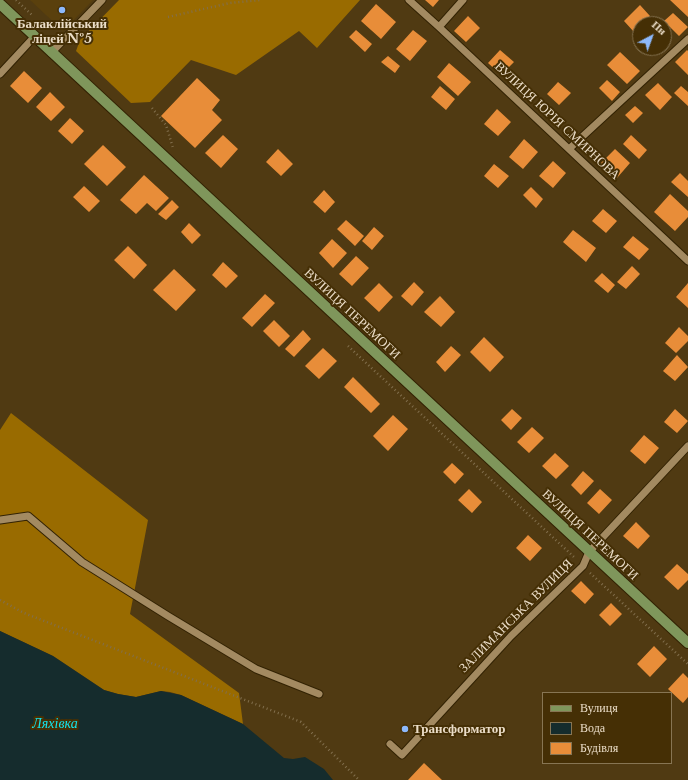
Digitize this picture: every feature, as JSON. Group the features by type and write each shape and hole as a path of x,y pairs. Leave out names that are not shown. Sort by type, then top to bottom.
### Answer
{"main road":[{"name":"ВУЛИЦЯ ПЕРЕМОГИ","path":"0,4 688,643"}],"street":[{"path":"51,53 102,0"},
{"name":"ВУЛИЦЯ ЮРІЯ СМИРНОВА","path":"408,0 439,26 688,261"},
{"path":"439,26 463,0"},
{"path":"0,74 34,37"},
{"path":"569,149 688,39"},
{"name":"ЗАЛИМАНСЬКА ВУЛИЦЯ","path":"390,744 402,755 511,636 583,566 589,552 688,446"},
{"path":"0,520 28,516 82,562 168,616 256,669 318,694"}],"path":[{"path":"168,17 230,3 260,0"},
{"path":"152,108 166,125 174,150"},
{"path":"344,342 688,664"},
{"path":"0,600 24,613 301,722 359,780"}],"shaded area":[{"name":"Балаклійський ліцей №5","path":"30,0 93,0 63,31"},
{"path":"119,0 360,0 317,48 299,31 236,75 191,60 150,102 131,103 76,51 80,40"},
{"path":"11,413 148,520 130,614 239,693 243,724 181,695 170,692 161,691 136,697 104,690 53,656 0,631 0,430"}],"water":[{"name":"Ляхівка","path":"0,631 53,656 104,690 136,697 161,691 181,695 243,724 284,758 293,759 305,757 324,769 333,780 0,780"}],"building":[{"path":"425,0 439,0 433,7"},
{"path":"670,0 688,0 688,17"},
{"path":"376,4 396,22 381,39 361,21"},
{"path":"640,5 650,16 632,16 632,30 624,21"},
{"path":"673,13 688,27 679,36 672,29 672,16 670,16"},
{"path":"468,16 480,28 466,42 454,31"},
{"path":"356,30 372,44 365,52 349,37"},
{"path":"413,30 427,41 410,61 396,49"},
{"path":"500,50 514,62 501,75 488,63"},
{"path":"687,50 688,51 688,75 675,62"},
{"path":"620,52 640,71 627,84 607,65"},
{"path":"388,56 400,66 395,73 381,62"},
{"path":"449,63 471,82 458,96 437,77"},
{"path":"24,71 42,88 28,103 10,86"},
{"path":"197,78 220,100 212,110 222,120 195,148 161,116"},
{"path":"607,80 620,92 612,101 599,88"},
{"path":"558,82 571,93 559,105 547,94"},
{"path":"658,83 672,97 660,110 645,95"},
{"path":"440,86 455,99 446,110 431,97"},
{"path":"681,86 688,92 688,106 674,93"},
{"path":"50,92 65,107 51,121 36,107"},
{"path":"635,106 643,113 633,123 625,115"},
{"path":"497,109 511,122 498,136 484,124"},
{"path":"70,118 84,131 72,144 58,131"},
{"path":"223,135 238,149 221,168 205,153"},
{"path":"631,135 647,150 639,159 623,144"},
{"path":"524,139 538,152 523,169 509,157"},
{"path":"103,145 126,167 107,186 84,164"},
{"path":"278,149 293,164 281,176 266,162"},
{"path":"615,149 630,163 617,178 601,163"},
{"path":"553,161 566,173 553,188 539,176"},
{"path":"494,164 509,176 498,188 484,176"},
{"path":"680,173 688,181 688,197 671,182"},
{"path":"144,175 169,198 156,211 147,203 136,214 120,200"},
{"path":"84,186 100,201 89,212 73,197"},
{"path":"531,187 543,199 536,208 523,195"},
{"path":"324,190 335,202 325,213 313,202"},
{"path":"670,194 688,211 688,217 675,231 654,212"},
{"path":"172,200 179,207 166,220 158,214"},
{"path":"603,209 617,221 606,233 592,221"},
{"path":"346,220 364,236 355,246 337,229"},
{"path":"189,223 201,235 192,244 181,232"},
{"path":"374,227 384,236 372,250 362,241"},
{"path":"573,230 596,248 586,262 563,242"},
{"path":"633,236 649,249 639,260 623,247"},
{"path":"332,239 347,253 333,268 319,253"},
{"path":"128,246 147,265 134,279 114,260"},
{"path":"356,256 369,268 352,286 339,274"},
{"path":"223,262 238,276 226,288 212,275"},
{"path":"632,266 640,274 626,289 617,282"},
{"path":"174,269 196,290 176,311 153,290"},
{"path":"602,273 615,285 608,293 594,281"},
{"path":"414,282 424,292 412,306 401,296"},
{"path":"379,283 393,297 379,312 364,298"},
{"path":"688,283 688,308 676,297"},
{"path":"265,294 275,303 252,327 242,318"},
{"path":"440,296 455,312 441,327 424,312"},
{"path":"274,320 290,336 279,347 263,331"},
{"path":"679,327 688,336 688,341 676,353 665,343"},
{"path":"303,330 311,339 294,357 285,349"},
{"path":"484,337 504,357 490,372 470,352"},
{"path":"451,346 461,355 445,372 436,362"},
{"path":"323,348 337,361 319,379 305,366"},
{"path":"677,355 688,367 675,381 663,371"},
{"path":"353,377 380,404 371,413 344,387"},
{"path":"512,409 522,418 511,430 501,420"},
{"path":"675,409 688,421 677,433 664,422"},
{"path":"393,415 408,429 388,451 373,436"},
{"path":"532,427 544,438 529,453 517,442"},
{"path":"644,435 659,448 645,464 630,451"},
{"path":"555,453 569,466 556,479 542,466"},
{"path":"452,463 464,474 455,484 443,472"},
{"path":"583,471 594,481 581,495 571,485"},
{"path":"469,489 482,502 472,513 458,500"},
{"path":"600,489 612,500 599,514 587,503"},
{"path":"636,522 650,536 638,549 623,536"},
{"path":"528,535 542,548 530,561 516,548"},
{"path":"677,564 688,574 688,580 678,590 664,577"},
{"path":"581,581 594,594 585,604 571,591"},
{"path":"611,603 622,614 610,626 599,615"},
{"path":"654,646 667,659 650,677 637,664"},
{"path":"683,673 688,678 688,697 683,703 668,689"},
{"path":"424,763 442,780 408,780"}],"place":[{"name":"Балаклійський ліцей №5","path":"62,10"},
{"name":"Трансформатор","path":"405,729"}]}
